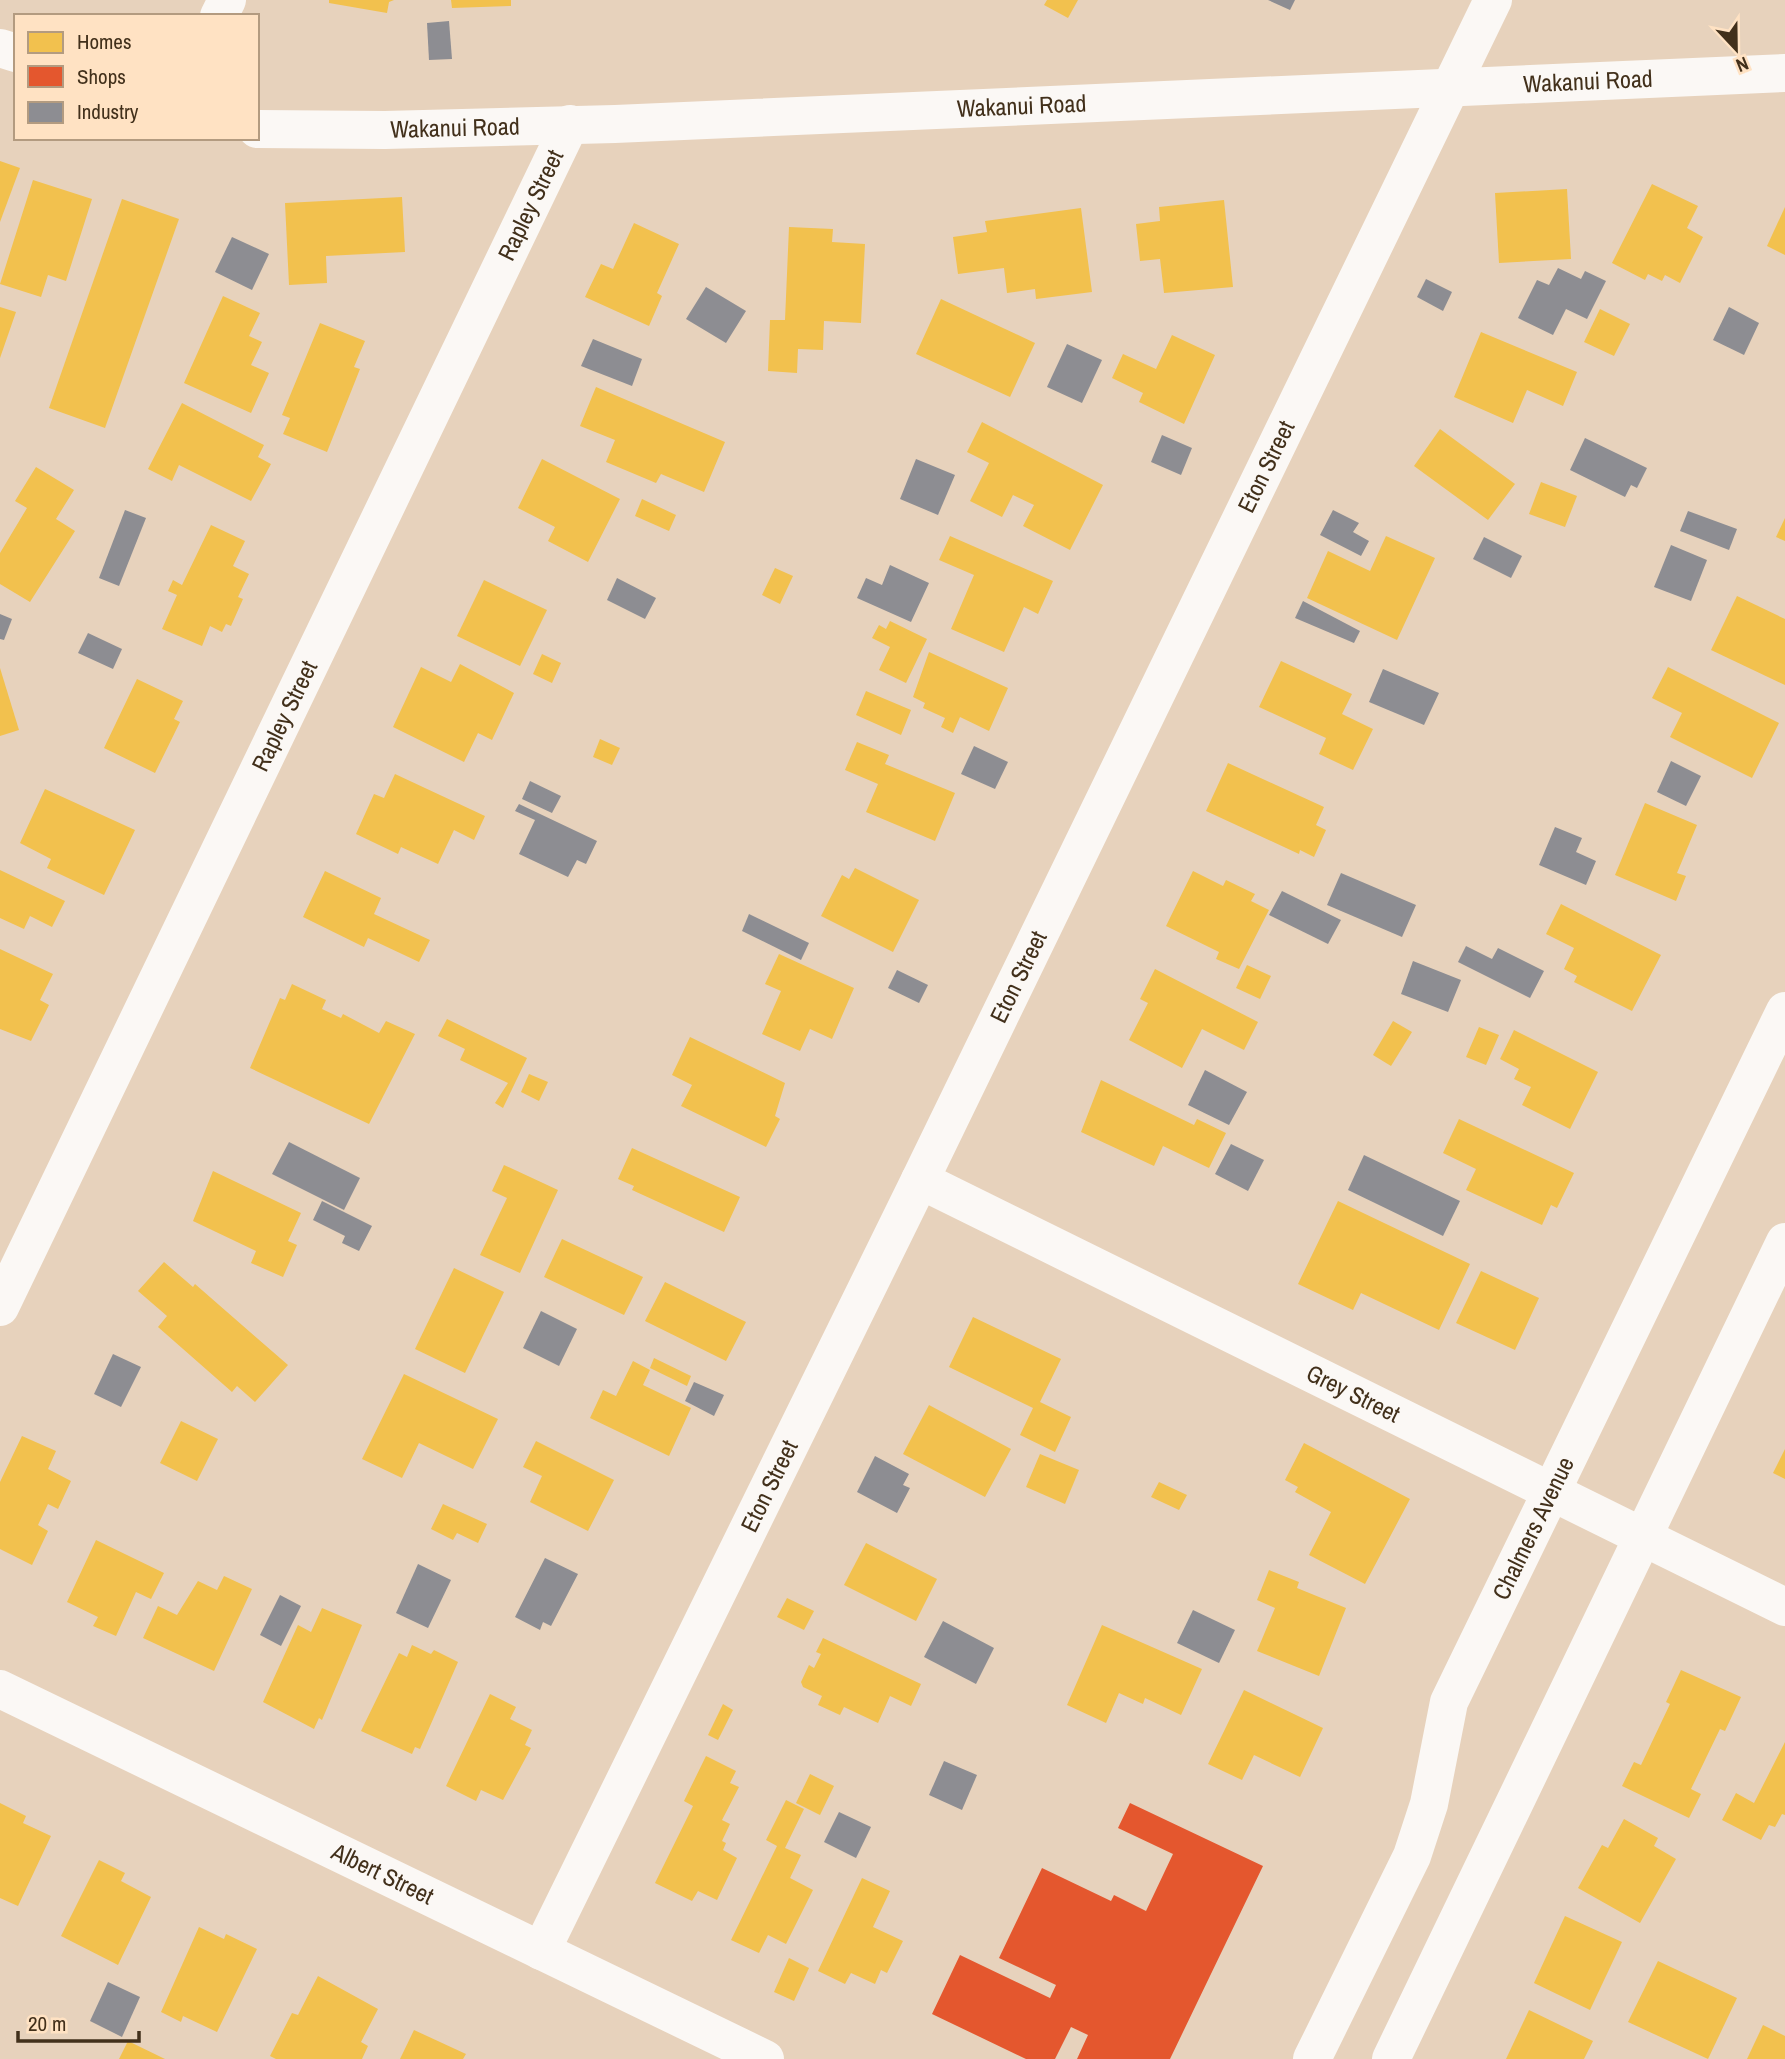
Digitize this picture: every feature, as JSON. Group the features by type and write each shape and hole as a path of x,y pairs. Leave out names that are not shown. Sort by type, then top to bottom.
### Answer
{"street":[{"name":"Eton Street","path":"541,1951 920,1181 1493,0"},
{"name":"Wakanui Road","path":"259,129 385,130 570,124 1785,73"},
{"name":"Rapley Street","path":"0,1307 570,124"},
{"name":"Chalmers Avenue","path":"1312,2059 1412,1856 1429,1804 1449,1702 1785,1011"},
{"name":"Grey Street","path":"920,1181 1785,1607"},
{"path":"1391,2059 1640,1536 1785,1242"},
{"name":"Albert Street","path":"0,1689 765,2059"}],"building: Homes":[{"path":"329,0 394,0 389,2 387,13 329,3"},
{"path":"451,0 511,0 511,6 452,8"},
{"path":"1047,0 1078,0 1068,18 1044,5"},
{"path":"0,161 20,168 0,222"},
{"path":"33,180 92,199 66,281 48,275 41,297 0,284"},
{"path":"1652,184 1698,206 1687,228 1703,237 1680,283 1665,275 1662,281 1648,274 1645,280 1612,263"},
{"path":"1567,189 1571,259 1499,263 1495,193"},
{"path":"402,197 405,252 326,256 327,283 289,285 285,203"},
{"path":"122,199 179,219 105,428 49,408"},
{"path":"1224,200 1233,287 1164,293 1160,259 1140,261 1136,224 1160,221 1159,207"},
{"path":"1785,207 1785,255 1767,246"},
{"path":"1081,208 1092,292 1036,299 1035,289 1007,293 1004,268 958,274 953,237 987,232 985,221"},
{"path":"634,223 679,244 657,293 662,296 649,326 585,297 601,264 613,269"},
{"path":"789,227 833,229 832,242 865,244 861,323 824,321 823,350 798,349 797,373 768,371 770,320 785,320"},
{"path":"223,296 260,313 249,336 262,342 251,365 269,373 251,413 184,383"},
{"path":"941,299 1035,343 1010,397 916,354"},
{"path":"0,307 16,312 0,358"},
{"path":"1600,309 1630,324 1614,356 1584,342"},
{"path":"320,323 365,341 354,367 360,369 327,452 283,434 290,418 282,415"},
{"path":"1481,332 1577,372 1563,406 1527,390 1513,423 1454,397"},
{"path":"1172,335 1215,355 1184,424 1139,402 1143,393 1112,378 1123,354 1156,369"},
{"path":"596,387 725,442 704,492 661,474 656,483 606,462 615,440 580,426"},
{"path":"182,403 264,445 258,457 271,464 251,501 179,465 172,481 148,469"},
{"path":"982,422 1103,485 1070,550 1023,526 1034,505 1013,495 1002,517 970,501 989,463 967,452"},
{"path":"1440,429 1515,484 1488,520 1414,466"},
{"path":"542,459 620,499 588,562 548,541 555,527 518,508"},
{"path":"36,467 74,490 56,519 75,531 30,602 0,584 0,553 27,508 15,501"},
{"path":"1541,482 1577,496 1565,527 1529,514"},
{"path":"642,499 676,515 669,531 635,516"},
{"path":"1785,518 1785,541 1776,537"},
{"path":"211,525 245,541 233,566 249,574 238,597 243,599 231,626 226,624 222,632 210,626 202,646 162,629 177,595 168,591 173,580 182,585"},
{"path":"950,536 1053,581 1038,614 1024,607 1004,652 951,629 974,575 939,560"},
{"path":"1386,536 1435,558 1397,640 1307,598 1328,551 1370,571"},
{"path":"775,568 793,576 780,604 762,595"},
{"path":"484,580 547,610 520,666 457,636"},
{"path":"1737,596 1785,619 1785,685 1711,650"},
{"path":"890,621 927,639 906,683 879,670 890,647 872,638 879,625 886,629"},
{"path":"929,652 1008,688 989,731 960,717 953,733 941,727 945,718 923,708 925,703 913,697"},
{"path":"542,654 561,663 552,683 533,674"},
{"path":"1281,661 1352,694 1342,714 1373,729 1353,770 1319,754 1326,738 1259,707"},
{"path":"460,664 514,693 492,740 478,733 464,762 393,727 421,667 451,682"},
{"path":"1668,667 1779,723 1752,778 1670,737 1682,713 1652,698"},
{"path":"0,668 19,730 0,736"},
{"path":"137,679 183,701 174,719 180,722 155,773 104,748"},
{"path":"866,691 911,710 901,735 856,715"},
{"path":"600,739 620,748 612,765 593,757"},
{"path":"857,742 889,755 885,764 955,793 935,841 866,812 878,784 845,770"},
{"path":"1228,763 1324,807 1316,825 1326,830 1314,857 1300,850 1299,854 1206,811"},
{"path":"395,774 485,816 474,840 454,830 438,864 401,847 398,854 356,834 374,794 384,798"},
{"path":"45,789 135,830 104,895 47,868 51,859 20,843"},
{"path":"1645,803 1697,825 1677,873 1686,876 1676,901 1615,875"},
{"path":"855,868 919,900 893,952 821,916 842,875 849,879"},
{"path":"0,870 65,901 52,927 30,916 24,929 0,918"},
{"path":"325,871 381,898 374,914 430,940 419,962 368,938 364,947 303,917"},
{"path":"1193,871 1223,886 1226,880 1255,894 1251,901 1269,910 1239,969 1216,959 1219,952 1166,926"},
{"path":"1561,904 1661,955 1632,1011 1574,982 1577,976 1564,969 1574,948 1546,934"},
{"path":"0,949 53,974 40,1000 49,1005 31,1041 0,1029"},
{"path":"779,954 854,988 832,1039 810,1029 800,1051 762,1034 781,991 765,984"},
{"path":"1247,965 1271,976 1260,999 1236,988"},
{"path":"1155,969 1258,1022 1244,1050 1202,1029 1182,1068 1129,1040 1148,1003 1140,999"},
{"path":"292,984 326,1000 322,1009 341,1018 343,1014 379,1033 386,1021 415,1034 369,1124 250,1068 280,998 285,1000"},
{"path":"447,1019 527,1058 503,1108 495,1103 508,1083 460,1060 465,1049 438,1036"},
{"path":"1393,1021 1412,1032 1391,1066 1373,1055"},
{"path":"1479,1027 1499,1035 1486,1065 1466,1057"},
{"path":"1514,1030 1598,1072 1570,1129 1522,1105 1531,1087 1514,1079 1519,1069 1500,1059"},
{"path":"690,1037 785,1083 775,1116 780,1119 766,1147 681,1106 692,1085 672,1075"},
{"path":"529,1074 548,1082 539,1101 521,1092"},
{"path":"1101,1080 1194,1125 1197,1119 1226,1133 1209,1168 1163,1146 1154,1166 1081,1132"},
{"path":"1459,1119 1574,1173 1557,1208 1551,1205 1542,1225 1466,1190 1476,1169 1443,1153"},
{"path":"632,1148 740,1197 724,1232 632,1190 634,1186 618,1179"},
{"path":"504,1165 558,1190 520,1273 480,1255 507,1198 492,1191"},
{"path":"213,1171 301,1213 288,1241 297,1245 283,1277 251,1263 256,1251 193,1221"},
{"path":"1338,1201 1470,1264 1439,1330 1361,1293 1353,1310 1298,1284"},
{"path":"562,1239 643,1277 624,1315 544,1277"},
{"path":"164,1262 193,1287 195,1284 288,1365 255,1402 237,1386 232,1392 158,1327 167,1316 138,1291"},
{"path":"454,1268 504,1292 465,1373 415,1349"},
{"path":"1481,1271 1539,1298 1515,1350 1456,1323"},
{"path":"665,1282 746,1322 726,1361 645,1321"},
{"path":"973,1317 1061,1359 1040,1402 1071,1417 1055,1452 1020,1435 1033,1408 949,1367"},
{"path":"654,1358 691,1376 687,1386 650,1368"},
{"path":"633,1361 650,1370 643,1385 691,1408 669,1456 590,1418 603,1390 616,1396"},
{"path":"404,1374 498,1419 473,1469 419,1443 402,1478 362,1459"},
{"path":"929,1405 1011,1449 985,1497 903,1454"},
{"path":"181,1421 218,1439 197,1481 160,1463"},
{"path":"22,1436 56,1451 48,1469 71,1481 58,1509 48,1504 38,1525 48,1531 32,1565 0,1549 0,1482"},
{"path":"536,1441 614,1480 588,1531 530,1502 542,1476 523,1467"},
{"path":"1304,1443 1410,1499 1365,1584 1309,1555 1331,1512 1295,1492 1298,1487 1285,1480"},
{"path":"1785,1449 1785,1479 1773,1473"},
{"path":"1040,1454 1079,1470 1065,1504 1026,1487"},
{"path":"1159,1482 1187,1495 1179,1510 1151,1497"},
{"path":"443,1504 487,1524 478,1543 457,1533 453,1540 431,1529"},
{"path":"96,1540 164,1573 151,1599 136,1592 116,1636 93,1626 98,1617 67,1602"},
{"path":"866,1543 937,1579 916,1621 844,1585"},
{"path":"1269,1570 1299,1582 1297,1588 1346,1608 1319,1676 1257,1651 1275,1608 1257,1600"},
{"path":"224,1576 252,1589 214,1671 143,1638 158,1606 177,1615 198,1581 217,1590"},
{"path":"787,1598 814,1611 804,1630 777,1617"},
{"path":"322,1608 362,1625 322,1720 319,1718 314,1729 263,1702 298,1625 311,1632"},
{"path":"1102,1625 1202,1669 1181,1715 1145,1698 1143,1704 1119,1693 1106,1723 1067,1705"},
{"path":"823,1638 921,1684 911,1706 890,1696 878,1723 844,1707 840,1715 818,1705 822,1696 803,1687 801,1682 809,1665 814,1668 821,1654 816,1652"},
{"path":"412,1645 431,1654 434,1650 458,1662 420,1749 415,1747 412,1754 361,1731 399,1653 407,1657"},
{"path":"1681,1670 1741,1697 1725,1731 1720,1729 1691,1789 1701,1794 1689,1818 1622,1786 1634,1762 1641,1765 1670,1704 1666,1702"},
{"path":"1244,1690 1323,1728 1300,1777 1254,1755 1242,1780 1208,1764"},
{"path":"490,1694 516,1707 510,1719 532,1730 525,1745 531,1748 503,1800 481,1790 476,1801 446,1786"},
{"path":"723,1704 733,1710 718,1740 708,1735"},
{"path":"1785,1742 1785,1815 1782,1814 1775,1827 1769,1825 1761,1840 1722,1820 1736,1793 1754,1803"},
{"path":"706,1756 736,1771 730,1783 739,1787 722,1820 730,1824 722,1841 726,1843 723,1850 737,1858 717,1900 698,1891 692,1901 655,1883 693,1806 684,1801"},
{"path":"810,1774 834,1786 820,1815 796,1803"},
{"path":"786,1800 804,1809 785,1848 801,1855 790,1878 813,1890 786,1944 768,1935 759,1953 731,1940 777,1846 766,1840"},
{"path":"0,1803 26,1816 23,1823 51,1836 18,1906 0,1898"},
{"path":"1624,1819 1658,1838 1654,1846 1676,1859 1640,1923 1578,1888 1602,1845 1608,1848"},
{"path":"99,1860 125,1873 121,1881 151,1897 118,1965 61,1936"},
{"path":"862,1878 890,1891 873,1927 903,1941 887,1973 881,1970 875,1984 851,1973 845,1984 818,1971"},
{"path":"1565,1916 1622,1942 1590,2010 1534,1983"},
{"path":"199,1927 224,1939 226,1934 257,1949 217,2032 183,2016 181,2022 161,2012"},
{"path":"789,1958 809,1968 794,2001 774,1992"},
{"path":"1658,1961 1737,1998 1708,2059 1628,2022"},
{"path":"318,1976 378,2009 361,2042 368,2046 362,2059 276,2059 270,2056 292,2013 298,2015"},
{"path":"1529,2010 1593,2041 1584,2059 1506,2059"},
{"path":"1763,2025 1785,2036 1785,2059 1747,2059"},
{"path":"414,2030 466,2054 463,2059 400,2059"},
{"path":"128,2041 165,2059 119,2059"}],"building: Shops":[{"path":"1130,1803 1263,1866 1170,2059 1077,2059 1088,2035 1071,2027 1055,2059 1026,2059 932,2014 960,1955 1050,1998 1056,1985 999,1958 1042,1868 1111,1901 1114,1895 1146,1911 1173,1854 1118,1828"}],"building: Industry":[{"path":"1268,0 1295,0 1290,10"},
{"path":"449,21 452,59 429,60 427,23"},
{"path":"232,237 269,254 252,290 215,272"},
{"path":"1558,268 1581,279 1585,271 1606,281 1587,319 1566,309 1553,335 1518,318 1537,280 1549,285"},
{"path":"1426,279 1452,292 1443,311 1417,297"},
{"path":"706,287 746,311 726,343 686,319"},
{"path":"1729,307 1759,323 1744,355 1713,340"},
{"path":"593,339 642,359 632,386 581,366"},
{"path":"1067,344 1102,360 1082,403 1047,387"},
{"path":"1162,435 1192,448 1181,475 1151,462"},
{"path":"1585,438 1647,468 1637,488 1631,485 1625,497 1570,470"},
{"path":"916,459 955,475 938,515 900,499"},
{"path":"125,510 146,518 119,586 99,578"},
{"path":"1333,510 1359,523 1353,532 1369,541 1361,556 1320,535"},
{"path":"1688,511 1737,529 1729,550 1680,531"},
{"path":"1484,537 1522,556 1511,578 1473,559"},
{"path":"1671,545 1707,560 1691,601 1654,587"},
{"path":"890,565 929,583 911,622 857,598 866,578 882,585"},
{"path":"617,578 656,598 645,619 607,600"},
{"path":"1303,601 1360,631 1354,643 1295,618"},
{"path":"0,614 12,619 4,640 0,639"},
{"path":"88,633 122,649 113,669 78,653"},
{"path":"1383,669 1439,693 1424,725 1369,702"},
{"path":"974,746 1008,762 995,789 961,774"},
{"path":"1671,761 1701,776 1686,806 1657,792"},
{"path":"530,781 561,796 552,813 522,799"},
{"path":"519,804 597,841 586,864 577,860 568,877 519,854 535,820 515,811"},
{"path":"1555,827 1582,838 1576,852 1596,861 1586,885 1539,865"},
{"path":"1341,873 1416,905 1402,937 1327,905"},
{"path":"1282,891 1341,920 1328,944 1269,915"},
{"path":"749,914 809,943 801,960 742,931"},
{"path":"1466,946 1492,959 1498,948 1544,971 1530,998 1458,962"},
{"path":"1413,961 1461,980 1448,1012 1401,994"},
{"path":"897,970 928,985 919,1003 888,988"},
{"path":"1205,1070 1247,1092 1229,1125 1188,1105"},
{"path":"289,1142 360,1178 344,1210 272,1174"},
{"path":"1231,1144 1264,1160 1248,1191 1215,1174"},
{"path":"1364,1155 1460,1201 1443,1236 1348,1190"},
{"path":"322,1201 372,1226 359,1251 342,1243 345,1236 313,1220"},
{"path":"541,1311 577,1329 559,1366 523,1348"},
{"path":"113,1354 141,1367 121,1407 94,1394"},
{"path":"694,1382 724,1395 714,1416 685,1401"},
{"path":"875,1456 909,1474 903,1485 910,1488 897,1513 857,1492"},
{"path":"545,1558 578,1574 551,1626 543,1622 540,1630 515,1617"},
{"path":"418,1564 451,1580 428,1628 396,1613"},
{"path":"280,1595 301,1606 281,1646 260,1635"},
{"path":"1193,1610 1235,1630 1219,1663 1177,1643"},
{"path":"943,1621 994,1648 976,1684 924,1657"},
{"path":"944,1761 977,1775 962,1810 929,1795"},
{"path":"839,1812 871,1827 856,1858 824,1842"},
{"path":"108,1982 140,1997 122,2037 90,2021"}]}
